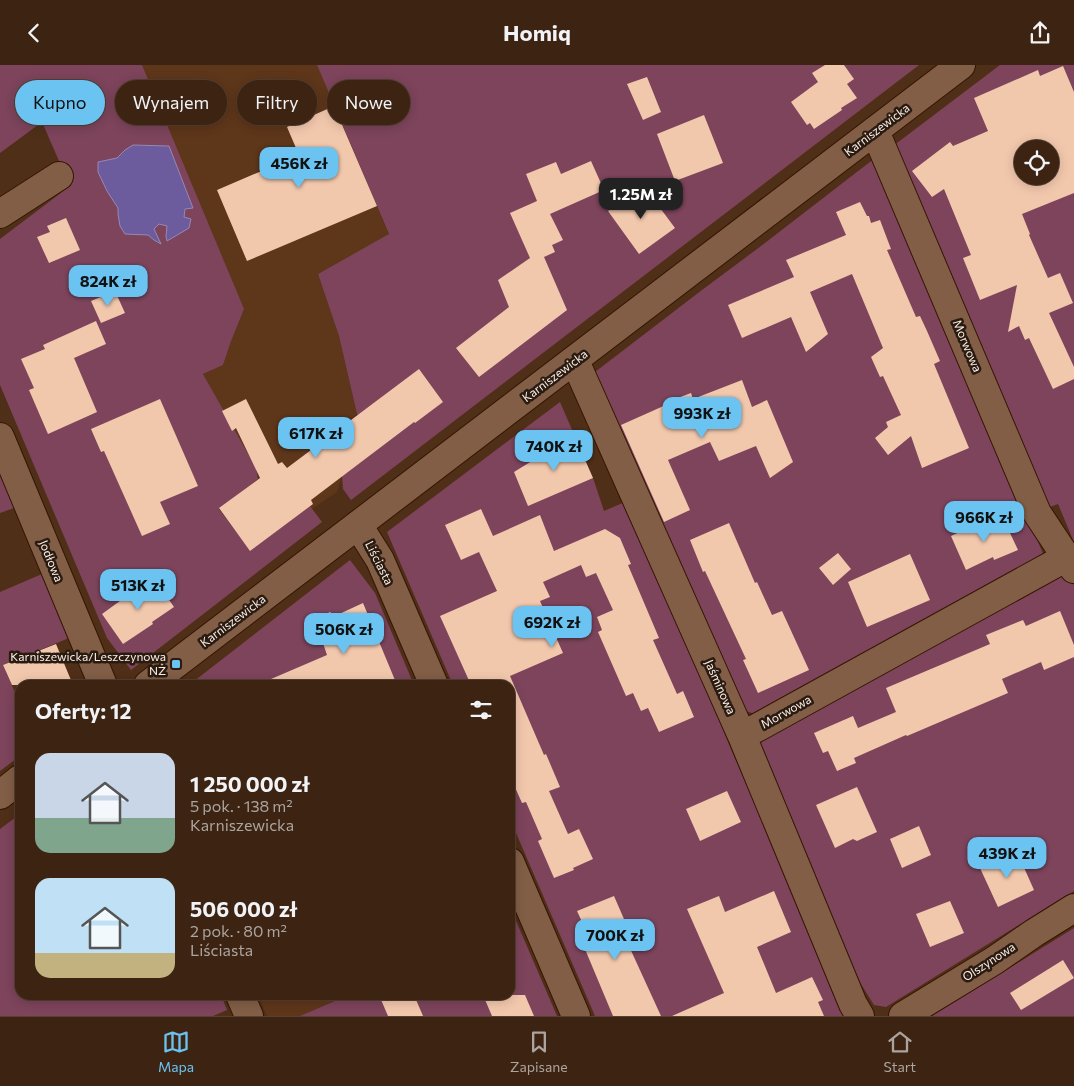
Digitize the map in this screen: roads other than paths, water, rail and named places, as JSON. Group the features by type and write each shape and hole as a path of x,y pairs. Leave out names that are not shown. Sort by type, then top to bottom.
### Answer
{"street":[{"name":"Karniszewicka","path":"155,680 961,65"},
{"name":"Morwowa","path":"742,736 1070,563 1037,513 875,131"},
{"path":"0,214 59,176"},
{"name":"Jaśminowa","path":"575,361 742,736 853,1004 860,1016"},
{"name":"Jodłowa","path":"0,437 100,680"},
{"name":"Liściasta","path":"358,525 380,560 432,680"},
{"path":"0,795 15,783"},
{"path":"515,874 576,1016"},
{"name":"Olszynowa","path":"903,1016 995,960 1026,937 1074,908"},
{"path":"242,1000 249,1016"}],"place":[{"name":"Karniszewicka/Leszczynowa NŻ","path":"176,664"}]}
